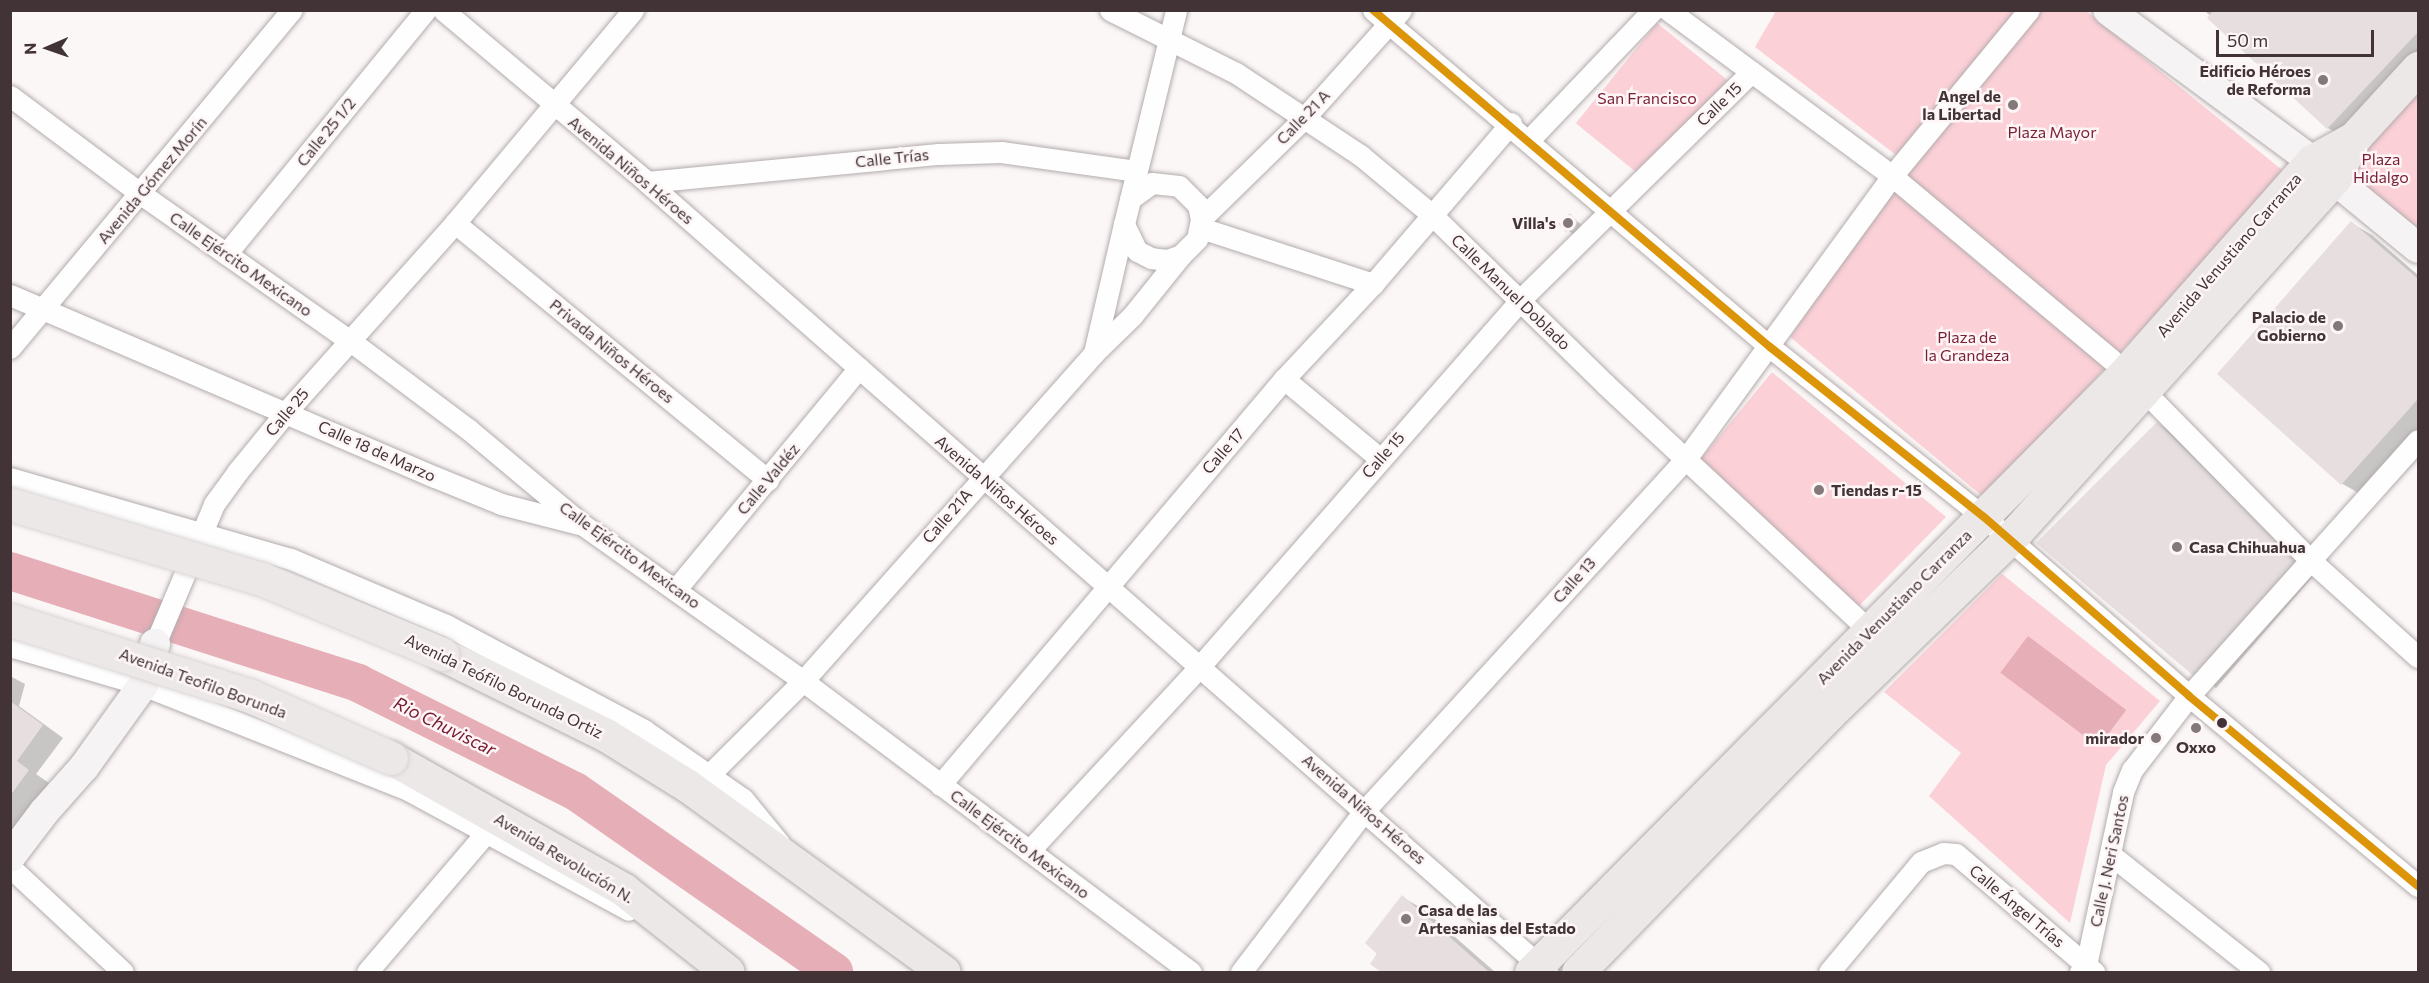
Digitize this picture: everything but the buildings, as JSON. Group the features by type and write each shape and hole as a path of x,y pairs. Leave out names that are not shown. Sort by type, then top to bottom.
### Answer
{"main road":[{"path":"2108,10 2323,170 2418,248"},
{"name":"Avenida Venustiano Carranza","path":"1539,970 2323,170 2418,68"},
{"name":"Avenida Venustiano Carranza","path":"1578,972 1829,714 2009,540 2145,392 2323,170"},
{"name":"Avenida Teófilo Borunda Ortiz","path":"10,504 262,579 364,620 606,735 764,840 944,972"},
{"name":"Avenida Teofilo Borunda","path":"10,620 251,696 391,758"},
{"name":"Calle 25","path":"10,857 44,812 84,767 143,686 155,644"},
{"name":"Avenida Revolución N.","path":"391,758 624,890 716,969"}],"street":[{"name":"Avenida Gómez Morín","path":"10,348 141,194 292,10"},
{"name":"Calle 25 1/2","path":"226,254 426,10"},
{"name":"Avenida Niños Héroes","path":"443,10 647,182 1107,587 1201,665 1365,810 1539,970"},
{"name":"Calle 25","path":"155,644 214,504 287,411 556,106 633,10"},
{"name":"Calle Manuel Doblado","path":"1110,10 1236,73 1306,116 1431,214 1685,460 1870,632"},
{"path":"1094,353 1167,38 1176,10"},
{"path":"1529,140 1653,10"},
{"path":"1668,10 1892,176 2112,360"},
{"name":"Calle 13","path":"1241,972 1365,810 1685,460 1770,347 1892,176 2029,10"},
{"path":"1388,15 1609,211 1770,347 1984,517 2189,696 2418,886"},
{"name":"Calle 21 A","path":"1201,223 1306,116 1388,15"},
{"name":"Calle 15","path":"1029,851 1201,665 1520,300 1751,72"},
{"name":"Calle Ejército Mexicano","path":"10,96 141,194 349,340 468,429 583,525 803,681 1191,972"},
{"name":"Calle 17","path":"940,785 1284,380 1373,284 1511,123"},
{"name":"Calle Trías","path":"647,182 939,154 1000,152 1136,171"},
{"path":"1124,224 1137,251 1167,260 1181,255 1197,239 1201,223 1190,194 1172,184 1152,183 1130,199"},
{"name":"Privada Niños Héroes","path":"455,223 768,480"},
{"path":"1201,223 1373,284"},
{"name":"Calle 21A","path":"710,774 803,681 982,477 1094,353 1132,316 1181,255"},
{"name":"Calle 18 de Marzo","path":"10,295 501,504 583,525"},
{"name":"Calle Valdéz","path":"676,589 859,369"},
{"path":"1284,380 1380,458"},
{"path":"2145,392 2309,559 2418,657"},
{"name":"Calle J. Neri Santos","path":"2087,970 2123,792 2132,770 2189,696 2309,559 2416,446"},
{"path":"10,478 291,559 446,625 644,730 710,774 760,816 792,861"},
{"path":"10,646 143,686 408,790 485,834 673,930"},
{"path":"367,972 485,834"},
{"name":"Calle Ángel Trías","path":"1829,972 1921,862 1933,854 1956,854 2087,970"},
{"path":"2111,855 2259,972"},
{"path":"10,867 123,972"}],"green space":[{"name":"Plaza Mayor","path":"1776,11 2086,11 2292,178 2112,360 1987,500 1790,337 1909,165 1755,47"},
{"name":"San Francisco","path":"1657,23 1728,80 1647,181 1576,123"},
{"name":"Plaza Hidalgo","path":"2418,68 2418,248 2334,179"},
{"path":"1772,372 1946,517 1857,608 1700,460"},
{"path":"2002,574 2160,701 2106,765 2070,923 1929,796 1961,753 1884,692"}],"shaded area":[{"path":"2028,636 2126,710 2099,747 2000,673"}],"waterway":[{"name":"Rio Chuviscar","path":"10,571 358,683 575,791 834,972"}],"transit line":[{"path":"1373,10 1770,347 1984,517 2189,696 2418,886"}],"place":[{"name":"Edificio Héroes de Reforma","path":"2323,80"},
{"name":"Angel de la Libertad","path":"2013,105"},
{"name":"Villa's","path":"1568,223"},
{"name":"Palacio de Gobierno","path":"2338,326"},
{"name":"Tiendas r-15","path":"1819,490"},
{"name":"Casa Chihuahua","path":"2177,547"},
{"name":"Oxxo","path":"2196,728"},
{"name":"mirador","path":"2156,738"},
{"name":"Casa de las Artesanias del Estado","path":"1406,919"}],"park label":[{"name":"Plaza de la Grandeza","path":"1967,346"}]}
